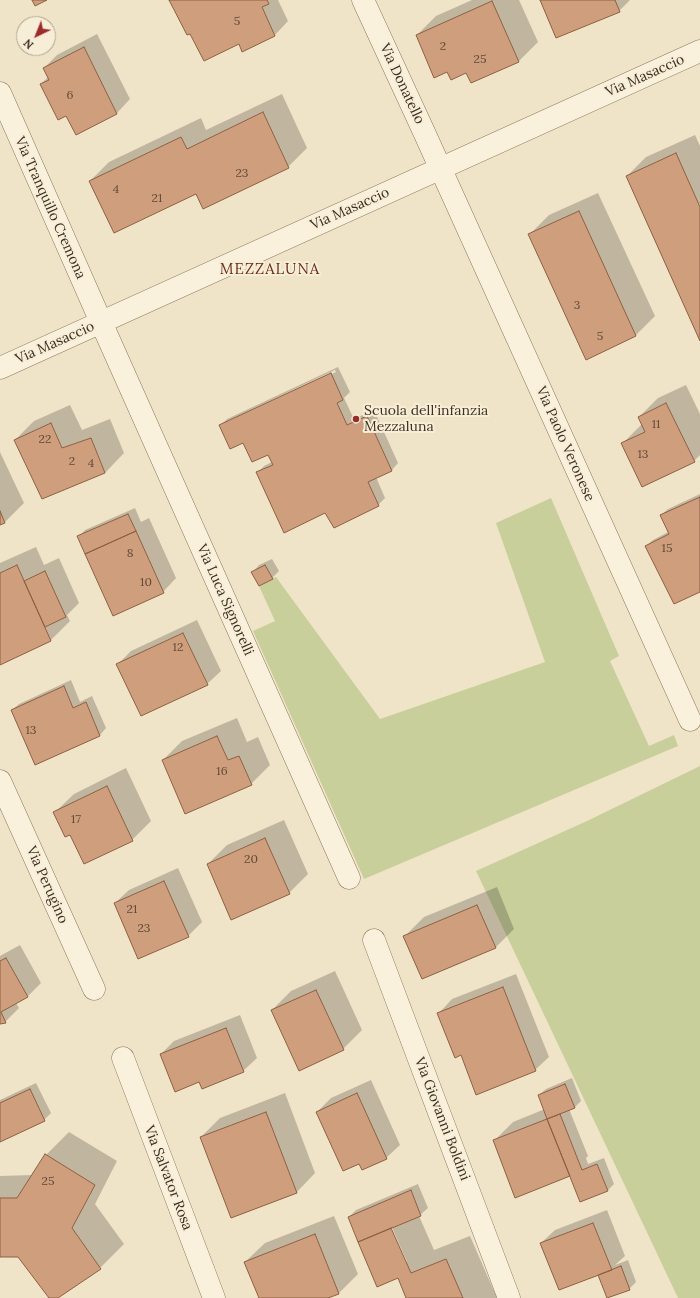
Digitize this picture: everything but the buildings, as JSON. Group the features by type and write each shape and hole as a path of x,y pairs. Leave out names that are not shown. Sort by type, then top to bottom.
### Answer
{"street":[{"name":"Via Donatello","path":"363,0 440,168"},
{"name":"Via Masaccio","path":"0,368 700,51"},
{"name":"Via Tranquillo Cremona","path":"0,93 100,322"},
{"name":"Via Paolo Veronese","path":"440,168 690,720"},
{"name":"Via Luca Signorelli","path":"100,322 349,878"},
{"name":"Via Perugino","path":"0,781 94,989"},
{"name":"Via Giovanni Boldini","path":"374,940 509,1298"},
{"name":"Via Salvator Rosa","path":"123,1058 214,1298"}],"green space":[{"path":"551,498 619,656 610,661 649,746 674,735 678,746 364,879 253,631 275,621 259,586 276,577 380,719 545,662 496,523"},
{"path":"700,766 700,1298 678,1298 476,871 587,821"}],"place":[{"name":"Scuola dell'infanzia Mezzaluna","path":"356,419"}],"district":[{"name":"MEZZALUNA","path":"270,270"}]}
